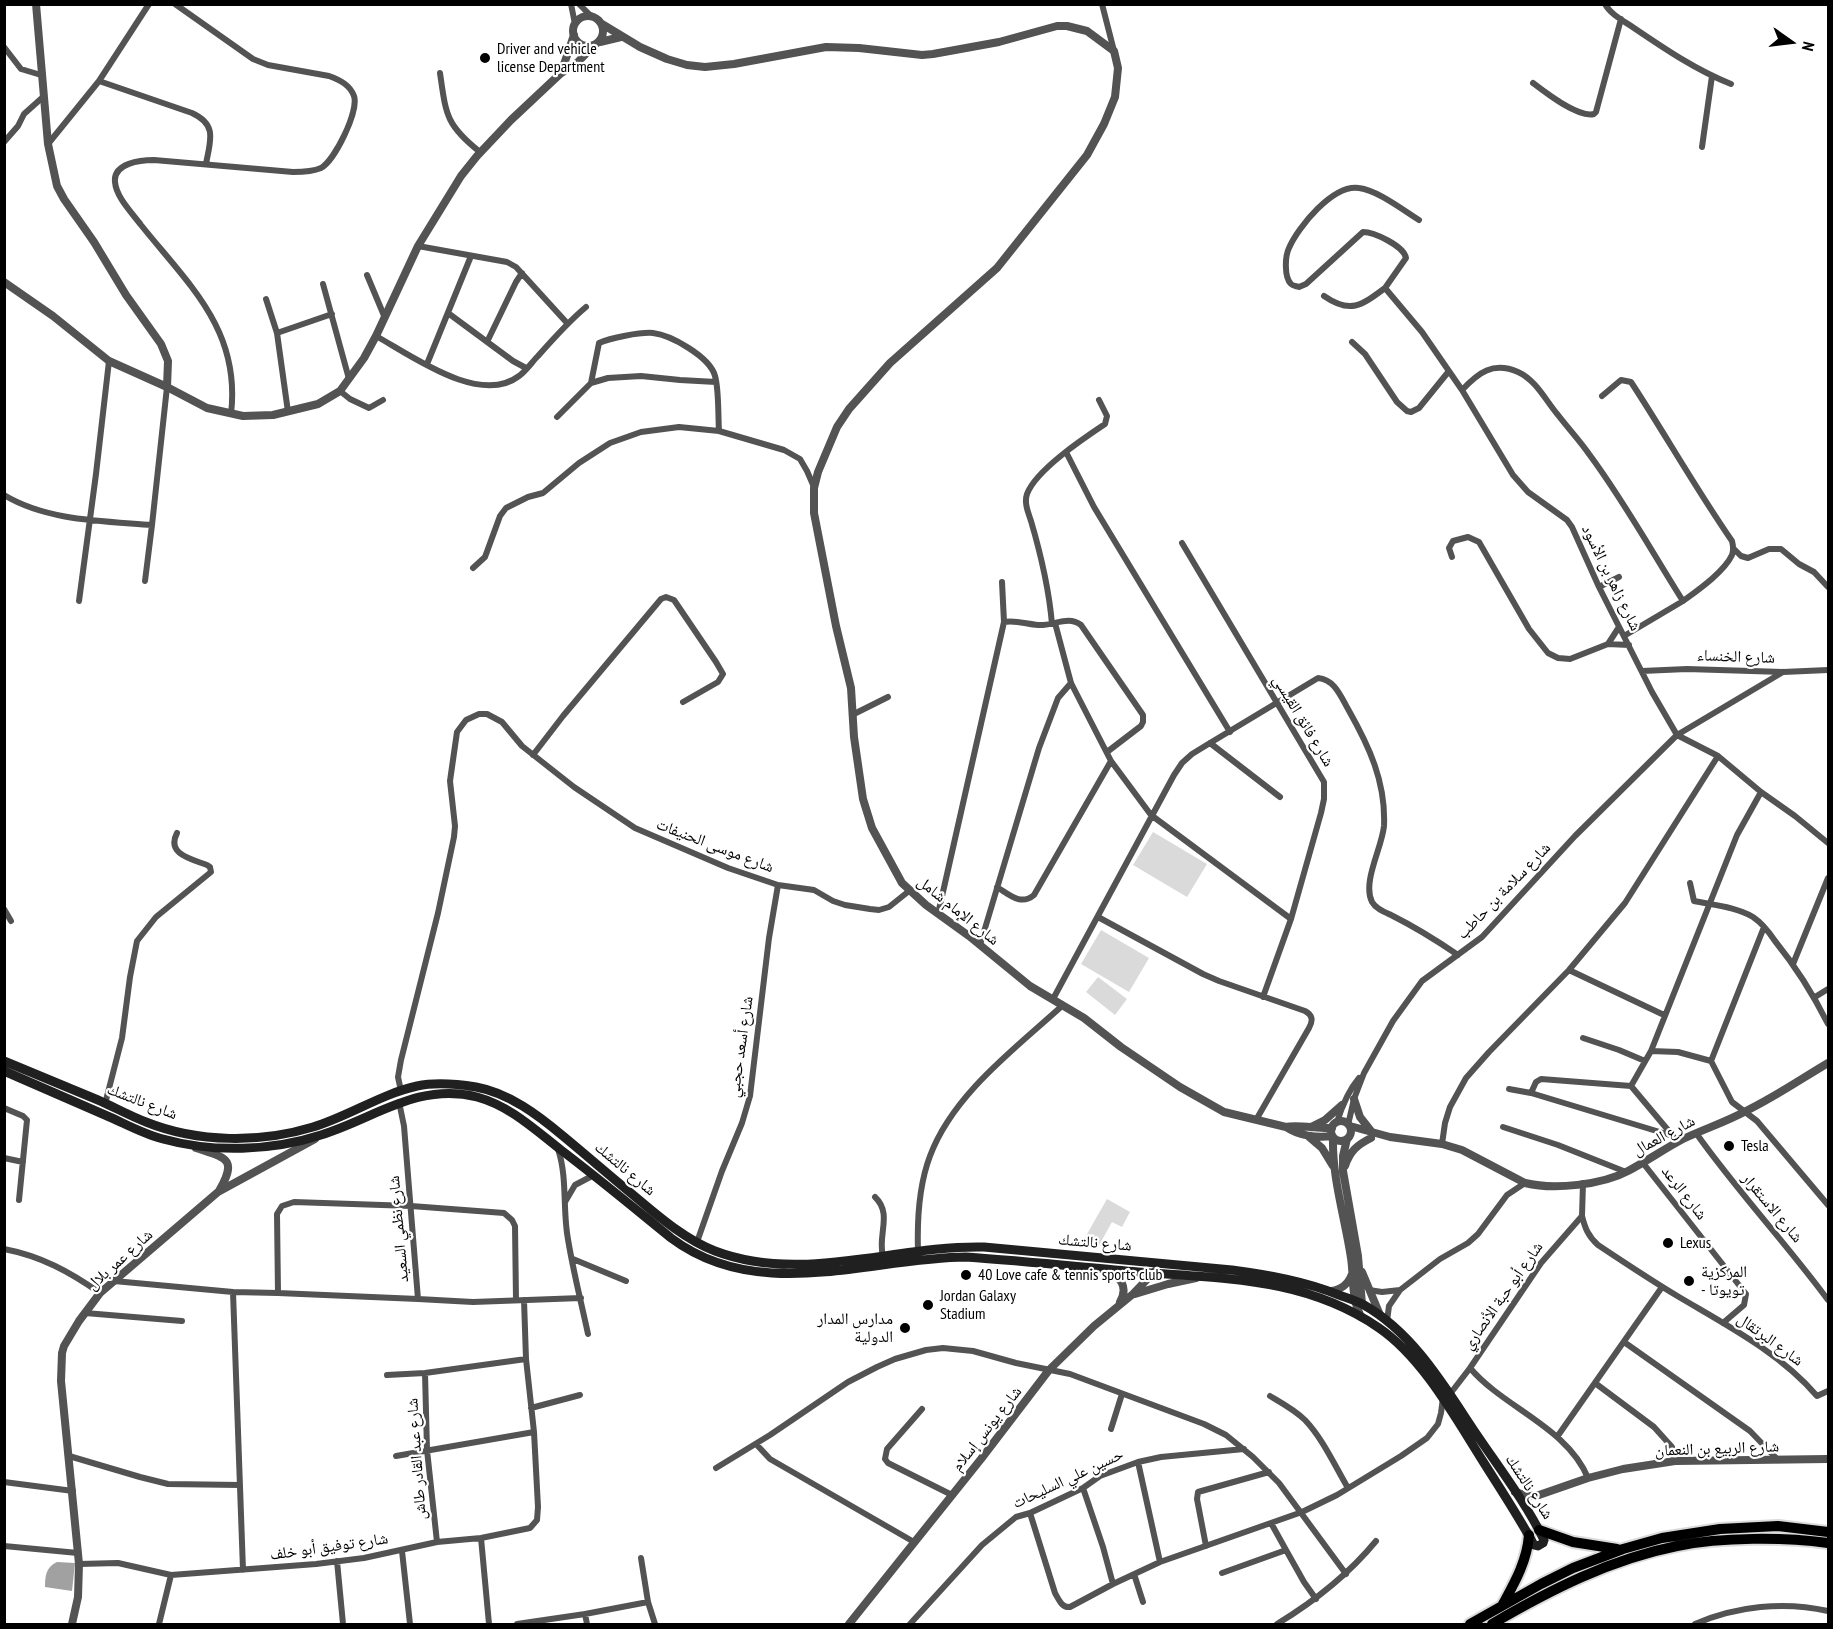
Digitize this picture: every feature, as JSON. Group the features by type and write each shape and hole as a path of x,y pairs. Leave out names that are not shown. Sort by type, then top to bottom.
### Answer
{"highway":[{"path":"1470,1624 1573,1568 1623,1549 1662,1538 1720,1529 1778,1526 1828,1532"},
{"path":"1503,1605 1522,1567 1534,1532 1580,1544 1623,1549"},
{"path":"1492,1624 1587,1575 1677,1546 1771,1539 1828,1543"}],"main road":[{"name":"شارع نالتشك","path":"4,1061 147,1123 205,1136 244,1138 276,1135 315,1127 400,1091 418,1086 446,1084 492,1091 519,1103 542,1119 671,1238 691,1252 753,1271 786,1275 833,1272 943,1257 966,1257 1257,1282 1357,1308 1383,1318 1424,1358 1534,1532"},
{"name":"شارع نالتشك","path":"4,1071 152,1136 180,1143 213,1147 276,1145 322,1135 399,1102 432,1095 473,1096 491,1101 514,1113 594,1175 611,1183 696,1242 729,1256 765,1263 826,1262 955,1247 984,1246 1270,1275 1302,1282 1328,1290 1357,1308 1415,1362 1446,1396 1515,1492 1530,1515 1534,1532"}],"street":[{"path":"36,4 40,75 48,144 60,194 165,352 168,361 145,581"},
{"path":"48,144 99,81 149,4"},
{"path":"175,4 253,59 268,65 337,79 349,87 355,101 343,137 333,156 320,168 306,172 293,172 147,160 120,168 116,173 115,182 118,193 127,207 206,307 222,336 229,364 233,400 231,414"},
{"path":"187,13 189,4"},
{"path":"560,74 574,35 575,24 571,4"},
{"path":"579,4 591,16 621,37 675,62 705,67 826,47 933,54 999,42 1051,27 1067,26 1087,31 1114,51"},
{"path":"1102,4 1114,51"},
{"path":"1605,4 1620,19 1683,60 1731,84"},
{"path":"575,24 579,19 591,16"},
{"path":"1533,83 1576,110 1588,116 1594,114 1620,19"},
{"path":"4,282 53,316 109,361 167,387 200,406 215,411 252,416 273,415 318,404 340,391 364,358 418,246 455,185 480,152 511,120 560,74 578,62 597,44 603,33 602,24"},
{"path":"574,35 578,42 586,46 621,37"},
{"path":"4,47 21,69 40,75"},
{"name":"شارع الإمام شامل","path":"1114,51 1118,68 1115,97 1104,124 1087,155 997,268 890,363 849,409 837,426 824,456 814,488 814,513 836,626 851,688 860,786 875,834 902,883 909,891 1030,986 1084,1018 1147,1066 1215,1108 1234,1116 1286,1127 1291,1126 1308,1132 1333,1131"},
{"path":"440,73 450,122 463,139 480,152"},
{"path":"1702,147 1712,76"},
{"path":"99,81 201,117 208,124 211,135 206,164"},
{"path":"4,142 18,126 24,114 44,97"},
{"path":"1324,296 1340,306 1351,306 1371,298 1385,288 1406,255 1398,247 1365,231 1306,284 1299,288 1291,284 1288,280 1288,249 1310,218 1331,196 1345,189 1360,188 1371,191 1419,220"},
{"path":"418,246 507,262 522,273 567,323"},
{"path":"427,364 471,256"},
{"path":"487,342 522,273"},
{"path":"367,275 384,318"},
{"path":"323,284 349,379"},
{"name":"شارع زاهر بن الأسود","path":"1385,288 1422,332 1449,371 1513,475 1528,492 1569,523 1619,627 1677,735"},
{"path":"266,299 277,333 288,412"},
{"path":"376,336 456,380 486,386 505,383 519,376 567,323 586,307"},
{"path":"448,313 526,368"},
{"path":"277,333 332,314"},
{"path":"591,384 598,343 651,333 663,335 702,357 715,374 718,431"},
{"path":"1352,342 1369,359 1401,407 1409,412 1419,408 1449,371"},
{"path":"79,601 109,361"},
{"path":"1462,390 1485,370 1501,368 1520,373 1533,384 1589,454 1619,497 1683,601"},
{"path":"557,417 591,384 608,378 641,375 716,382"},
{"path":"1602,396 1621,380 1631,382 1686,472 1732,540 1734,549 1730,558 1716,573 1683,601 1624,636"},
{"path":"340,391 350,399 369,408 383,400"},
{"path":"1099,400 1107,416 1105,424 1076,443 1048,468 1030,488 1026,501 1044,570 1054,624 1071,682 1111,761 1151,815 1291,919"},
{"path":"473,568 485,557 500,516 506,508 543,493 579,463 610,443 641,432 679,427 718,431 784,450 800,459 814,488"},
{"path":"1066,452 1094,507 1230,732"},
{"path":"4,495 21,504 43,511 90,519 152,525"},
{"path":"1452,557 1449,548 1453,541 1468,537 1479,542 1529,629 1538,643 1552,656 1570,659 1608,644 1629,645"},
{"name":"شارع فائق القيسي","path":"1182,543 1322,777 1324,789 1321,813 1291,919 1263,997"},
{"path":"1734,549 1746,558 1769,549 1781,549 1799,564 1814,572 1828,588"},
{"path":"1599,587 1619,577"},
{"path":"938,914 1004,622 1002,582"},
{"path":"533,755 661,599 666,597 674,600 723,674 718,682 682,702"},
{"path":"1004,622 1014,621 1040,625 1072,620 1082,625 1142,712 1144,719 1140,726 1107,752"},
{"path":"1608,644 1619,627"},
{"name":"شارع الخنساء","path":"1642,671 1828,670"},
{"name":"شارع سلامة بن حاطب","path":"1357,1308 1358,1263 1339,1170 1349,1138 1354,1100 1364,1073 1393,1021 1422,981 1482,937 1575,836 1677,735 1783,672"},
{"path":"1053,999 1151,815 1182,763 1192,754 1318,678 1325,679 1335,686 1374,759 1382,789 1384,828 1369,889 1371,901 1378,909 1422,930 1458,955"},
{"path":"980,945 1049,718 1058,698 1071,682"},
{"path":"852,715 888,697"},
{"name":"شارع موسى الحنيفات","path":"400,1091 398,1077 401,1060 438,913 454,837 450,781 457,732 462,723 472,717 492,715 502,722 533,755 592,800 634,828 728,868 778,885 814,890 845,905 879,910 894,905 909,891"},
{"path":"1677,735 1718,756 1828,843"},
{"path":"1210,743 1280,797"},
{"path":"1442,1144 1450,1107 1466,1078 1569,970 1625,903 1718,756"},
{"path":"997,887 1019,900 1027,900 1034,895 1111,761"},
{"path":"1631,1086 1651,1051 1737,835 1761,792"},
{"path":"105,1104 122,1038 137,941 156,917 212,872 207,865 182,854 174,847 173,840 177,833"},
{"path":"1793,963 1828,878"},
{"path":"1690,882 1694,901 1745,913 1764,927 1793,963 1815,997 1828,1024"},
{"name":"شارع أسعد حجبي","path":"696,1242 742,1123 750,1096 769,938 778,885"},
{"path":"4,909 11,921"},
{"path":"1098,917 1203,974 1308,1012 1312,1021 1256,1120"},
{"path":"1764,927 1712,1061 1729,1098 1756,1121 1828,1205"},
{"path":"1569,970 1665,1016"},
{"path":"1815,997 1828,989"},
{"path":"918,1251 922,1186 930,1156 942,1132 963,1100 977,1085 1063,1005"},
{"path":"1583,1038 1646,1061"},
{"path":"1651,1051 1678,1052 1712,1061"},
{"name":"شارع العمال","path":"1525,1183 1541,1186 1583,1184 1614,1177 1643,1163 1676,1139 1745,1112 1828,1063"},
{"name":"شارع العمال","path":"1806,1078 1828,1069"},
{"name":"شارع سلامة بن حاطب","path":"1357,1308 1333,1131 1342,1105 1364,1073"},
{"path":"1531,1093 1536,1082 1541,1079 1631,1086 1676,1139"},
{"path":"1509,1089 1531,1093 1676,1139"},
{"path":"1354,1100 1360,1117 1372,1135"},
{"name":"شارع نظمي السعيد","path":"399,1102 404,1126 417,1299 473,1302 581,1298"},
{"path":"1342,1105 1308,1132 1339,1170 1352,1150 1372,1135"},
{"path":"4,1108 27,1120 19,1200"},
{"path":"1372,1135 1343,1122 1333,1131 1340,1142 1349,1138 1372,1135 1442,1144 1479,1158 1525,1183 1508,1195 1478,1234 1468,1243 1440,1259 1400,1290 1383,1318"},
{"path":"1503,1127 1558,1145 1626,1172"},
{"name":"شارع الاستقرار","path":"1696,1133 1714,1159 1828,1300"},
{"name":"شارع عمر بلال","path":"72,1624 78,1597 79,1564 62,1381 62,1353 69,1337 100,1293 218,1192 322,1135"},
{"path":"180,1143 225,1159 229,1170 218,1192"},
{"path":"557,1147 564,1178 564,1205 588,1334"},
{"path":"4,1158 23,1162"},
{"name":"شارع الرعد","path":"1643,1163 1746,1294 1744,1305 1723,1323"},
{"path":"564,1205 573,1187 594,1175"},
{"path":"1583,1184 1582,1216 1590,1238 1662,1287 1723,1323"},
{"path":"875,1197 882,1206 884,1214 881,1248 883,1256"},
{"path":"278,1293 276,1219 282,1206 294,1202 411,1206 504,1213 514,1226 516,1300"},
{"name":"شارع أبو حبة الأنصاري","path":"1446,1396 1470,1368 1541,1263 1582,1216"},
{"path":"4,1249 27,1254 57,1266 100,1293"},
{"path":"573,1259 626,1281"},
{"path":"1358,1263 1383,1318"},
{"name":"شارع يونس إسلام","path":"849,1624 1049,1370 1070,1348 1133,1294 1161,1264"},
{"path":"1104,1269 1118,1277 1124,1287 1123,1295 1115,1308"},
{"path":"1328,1290 1344,1287 1352,1273"},
{"path":"1133,1294 1205,1276"},
{"path":"114,1281 232,1292 417,1299"},
{"path":"1557,1437 1662,1287"},
{"path":"1369,1290 1387,1292 1400,1290"},
{"path":"232,1292 243,1570"},
{"path":"396,1456 534,1432 526,1359 524,1300"},
{"path":"85,1313 182,1321"},
{"name":"شارع البرتقال","path":"1723,1323 1780,1361 1808,1384 1817,1396 1828,1391"},
{"path":"1624,1342 1750,1431 1778,1460"},
{"path":"716,1468 848,1382 895,1359 926,1350 943,1348 974,1351 1016,1363 1070,1374 1204,1424 1226,1435 1269,1472 1302,1512 1346,1574"},
{"path":"387,1376 526,1359"},
{"path":"1470,1368 1485,1384 1557,1437 1575,1456 1588,1478"},
{"name":"شارع عبد القادر طاش","path":"425,1373 427,1450 437,1542"},
{"path":"1595,1383 1654,1427 1672,1447 1675,1461"},
{"path":"1111,1429 1122,1394"},
{"path":"531,1408 580,1395"},
{"path":"1270,1396 1306,1421 1348,1488"},
{"path":"1030,1513 1054,1588 1063,1605 1074,1606 1113,1584 1160,1562 1302,1512 1348,1488 1427,1438 1438,1424 1446,1396"},
{"path":"922,1409 887,1449 885,1459 888,1463 952,1494"},
{"name":"شارع توفيق أبو خلف","path":"79,1564 118,1563 171,1575 265,1569 337,1561 402,1551 437,1542 481,1538 526,1530 537,1520 534,1432"},
{"path":"756,1444 770,1459 914,1542"},
{"name":"حسين علي السليحات","path":"910,1624 982,1545 1016,1517 1030,1513 1083,1488 1100,1476 1138,1462 1174,1455 1245,1449"},
{"path":"69,1456 168,1484 240,1485"},
{"name":"شارع الربيع بن النعمان","path":"1515,1492 1529,1496 1539,1495 1588,1478 1633,1467 1675,1461 1828,1460"},
{"path":"1138,1462 1160,1562"},
{"path":"1206,1546 1197,1499 1198,1492 1269,1472"},
{"path":"4,1482 73,1491"},
{"path":"1083,1488 1113,1584"},
{"path":"1530,1515 1530,1507 1539,1495"},
{"path":"1271,1523 1316,1599"},
{"path":"481,1538 489,1624"},
{"path":"1277,1624 1316,1599 1346,1574 1376,1541"},
{"path":"4,1546 78,1553"},
{"path":"1222,1573 1286,1550"},
{"path":"402,1551 410,1624"},
{"path":"640,1558 648,1602 655,1624"},
{"path":"337,1561 343,1624"},
{"path":"1134,1574 1143,1602"},
{"path":"160,1624 171,1575"},
{"path":"517,1624 648,1602"},
{"path":"1695,1624 1723,1614 1758,1608 1802,1606 1828,1611"},
{"path":"585,1614 586,1624"}],"shaded area":[{"path":"1153,832 1207,864 1187,897 1133,865"},
{"path":"1101,930 1149,958 1129,992 1081,964"},
{"path":"1098,977 1127,999 1115,1015 1086,992"},
{"path":"1107,1199 1130,1212 1122,1227 1112,1222 1097,1249 1083,1241"},
{"path":"57,1562 75,1563 72,1591 45,1587 47,1572 50,1566"}],"place":[{"name":"Driver and vehicle license Department","path":"485,58"},
{"name":"Tesla","path":"1729,1146"},
{"name":"Lexus","path":"1668,1243"},
{"name":"40 Love cafe & tennis sports club","path":"966,1275"},
{"name":"المركزية - تويوتا","path":"1689,1281"},
{"name":"Jordan Galaxy Stadium","path":"928,1305"},
{"name":"مدارس المدار الدولية","path":"905,1328"}]}
